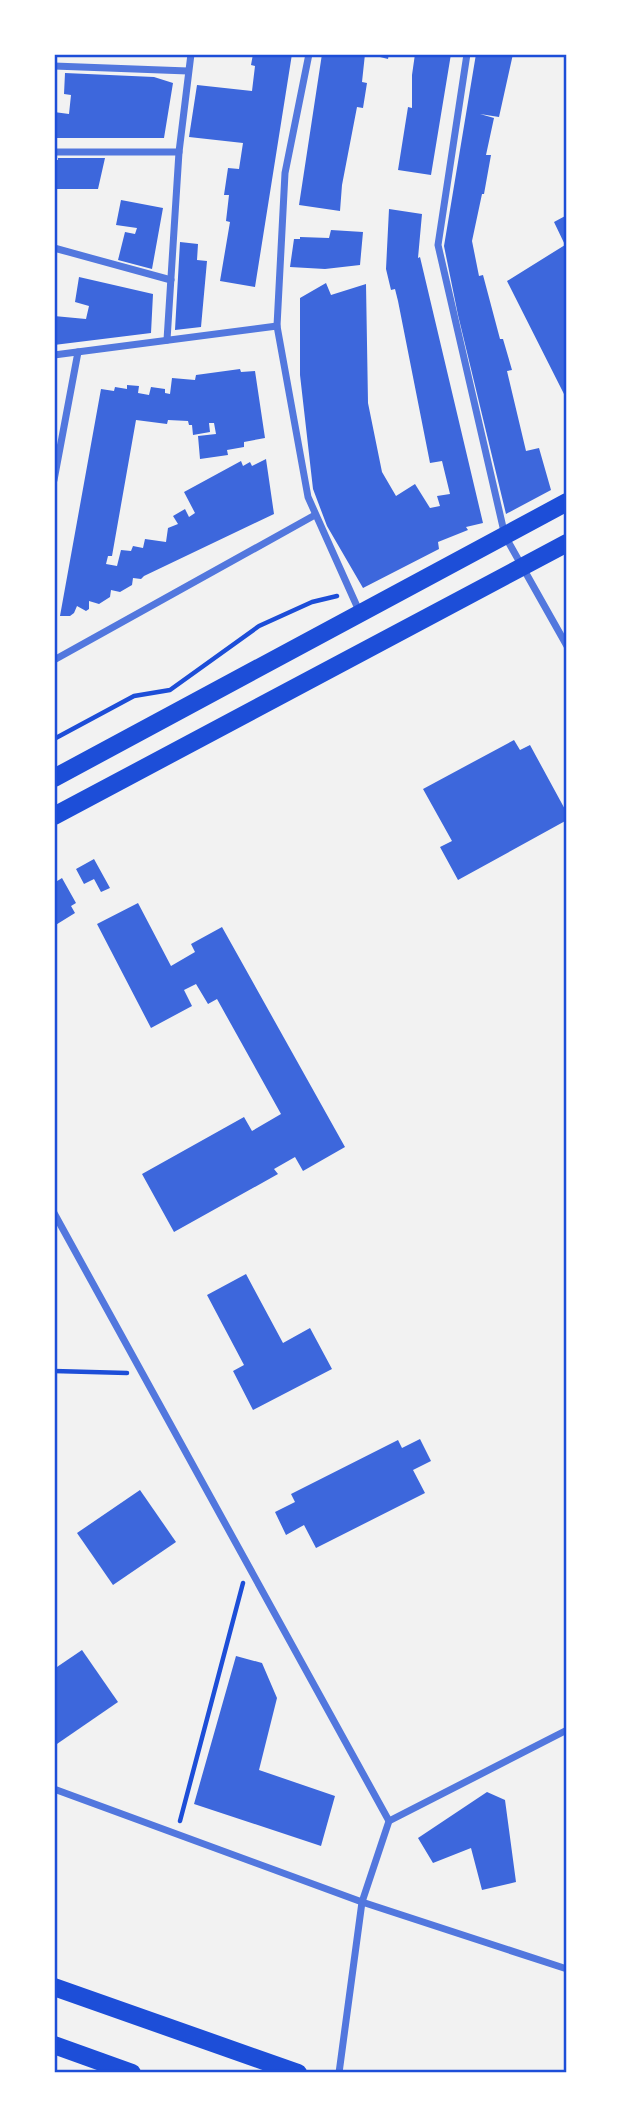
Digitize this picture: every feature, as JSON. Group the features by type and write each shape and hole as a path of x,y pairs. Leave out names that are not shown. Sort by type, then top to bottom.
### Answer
{"main road":[{"path":"54,778 567,502"},
{"path":"54,816 567,543"},
{"path":"54,1987 298,2073"},
{"path":"54,2045 132,2073"}],"street":[{"path":"167,340 179,152 191,54"},
{"path":"309,54 285,173 277,326 308,497 360,613"},
{"path":"467,54 438,245 505,536 567,646"},
{"path":"54,66 188,71"},
{"path":"54,152 179,152"},
{"path":"54,248 171,280"},
{"path":"54,355 277,326"},
{"path":"54,480 78,352"},
{"path":"54,660 316,515"},
{"path":"54,1213 58,1228 142,1373 389,1822"},
{"path":"339,2073 362,1902 389,1822 567,1730"},
{"path":"54,1789 362,1902 567,1969"}],"path":[{"path":"54,739 134,696 170,690 259,626 312,602 350,593"},
{"path":"54,1371 142,1373"},
{"path":"176,1834 248,1565"}],"building":[{"path":"253,54 292,54 255,287 220,281 230,222 226,221 229,195 224,195 228,168 239,169 243,143 189,137 197,85 252,91 255,66 251,65"},
{"path":"322,54 365,54 362,82 367,83 363,108 357,107 342,185 340,211 299,205"},
{"path":"368,54 389,54 388,59"},
{"path":"415,54 451,54 431,175 398,170 408,107 412,108"},
{"path":"476,54 513,54 499,117 480,114 494,118 486,155 491,155 472,241 479,276 483,275 500,339 503,339 512,370 507,371 526,451 539,448 551,490 506,514 444,246"},
{"path":"65,73 154,77 173,83 164,138 54,138 54,112 69,114 71,95 64,94"},
{"path":"105,158 98,189 54,189 54,160"},
{"path":"121,200 163,208 152,269 118,260 125,232 135,234 137,228 116,225"},
{"path":"389,209 422,214 418,258 420,257 483,523 466,527 468,530 438,542 439,549 363,588 327,526 313,489 300,375 300,298 326,283 331,295 366,284 368,403 382,472 396,496 415,484 430,508 440,506 437,496 450,494 442,461 430,463 398,301 395,289 391,290 386,269"},
{"path":"567,215 567,400 507,281 565,245 554,222"},
{"path":"331,230 363,232 360,265 325,269 290,267 294,239 329,238"},
{"path":"180,242 198,244 197,260 207,261 201,327 175,330"},
{"path":"79,277 153,294 151,333 54,345 54,316 86,319 89,306 75,302"},
{"path":"240,369 241,372 255,371 265,438 244,442 244,447 227,450 228,455 200,459 198,436 216,434 214,423 209,423 210,432 193,435 192,425 189,425 188,421 168,420 167,424 136,420 112,556 108,556 106,564 117,566 121,550 131,551 133,546 143,548 145,539 166,542 168,528 178,524 173,516 185,509 189,517 195,513 184,492 241,461 243,466 250,462 252,466 266,459 274,514 141,579 133,578 132,585 120,592 111,590 110,597 99,604 89,601 89,609 86,611 77,606 70,616 60,616 101,389 127,389 127,385 139,386 138,393 149,395 151,387 165,389 165,393 170,394 172,378 195,380 196,375"},
{"path":"514,740 520,750 530,745 567,813 567,820 458,880 440,847 452,841 423,789"},
{"path":"94,859 110,888 101,892 94,879 84,884 76,869"},
{"path":"62,878 76,903 71,906 75,913 54,926 54,883"},
{"path":"138,903 171,966 195,952 191,944 222,927 345,1147 303,1171 295,1157 274,1169 278,1174 174,1232 142,1174 244,1117 252,1131 281,1114 217,999 208,1004 196,984 184,990 192,1006 151,1028 97,924"},
{"path":"246,1274 283,1343 310,1328 332,1369 253,1410 233,1371 244,1365 207,1295"},
{"path":"420,1439 431,1461 413,1470 425,1493 316,1548 304,1525 286,1535 275,1512 295,1502 291,1494 398,1440 402,1448"},
{"path":"140,1490 176,1542 113,1585 77,1533"},
{"path":"82,1650 118,1702 54,1746 54,1669"},
{"path":"236,1656 262,1663 277,1698 259,1770 335,1796 321,1846 194,1804"},
{"path":"487,1792 505,1800 516,1882 482,1890 471,1848 433,1863 418,1838"}]}
